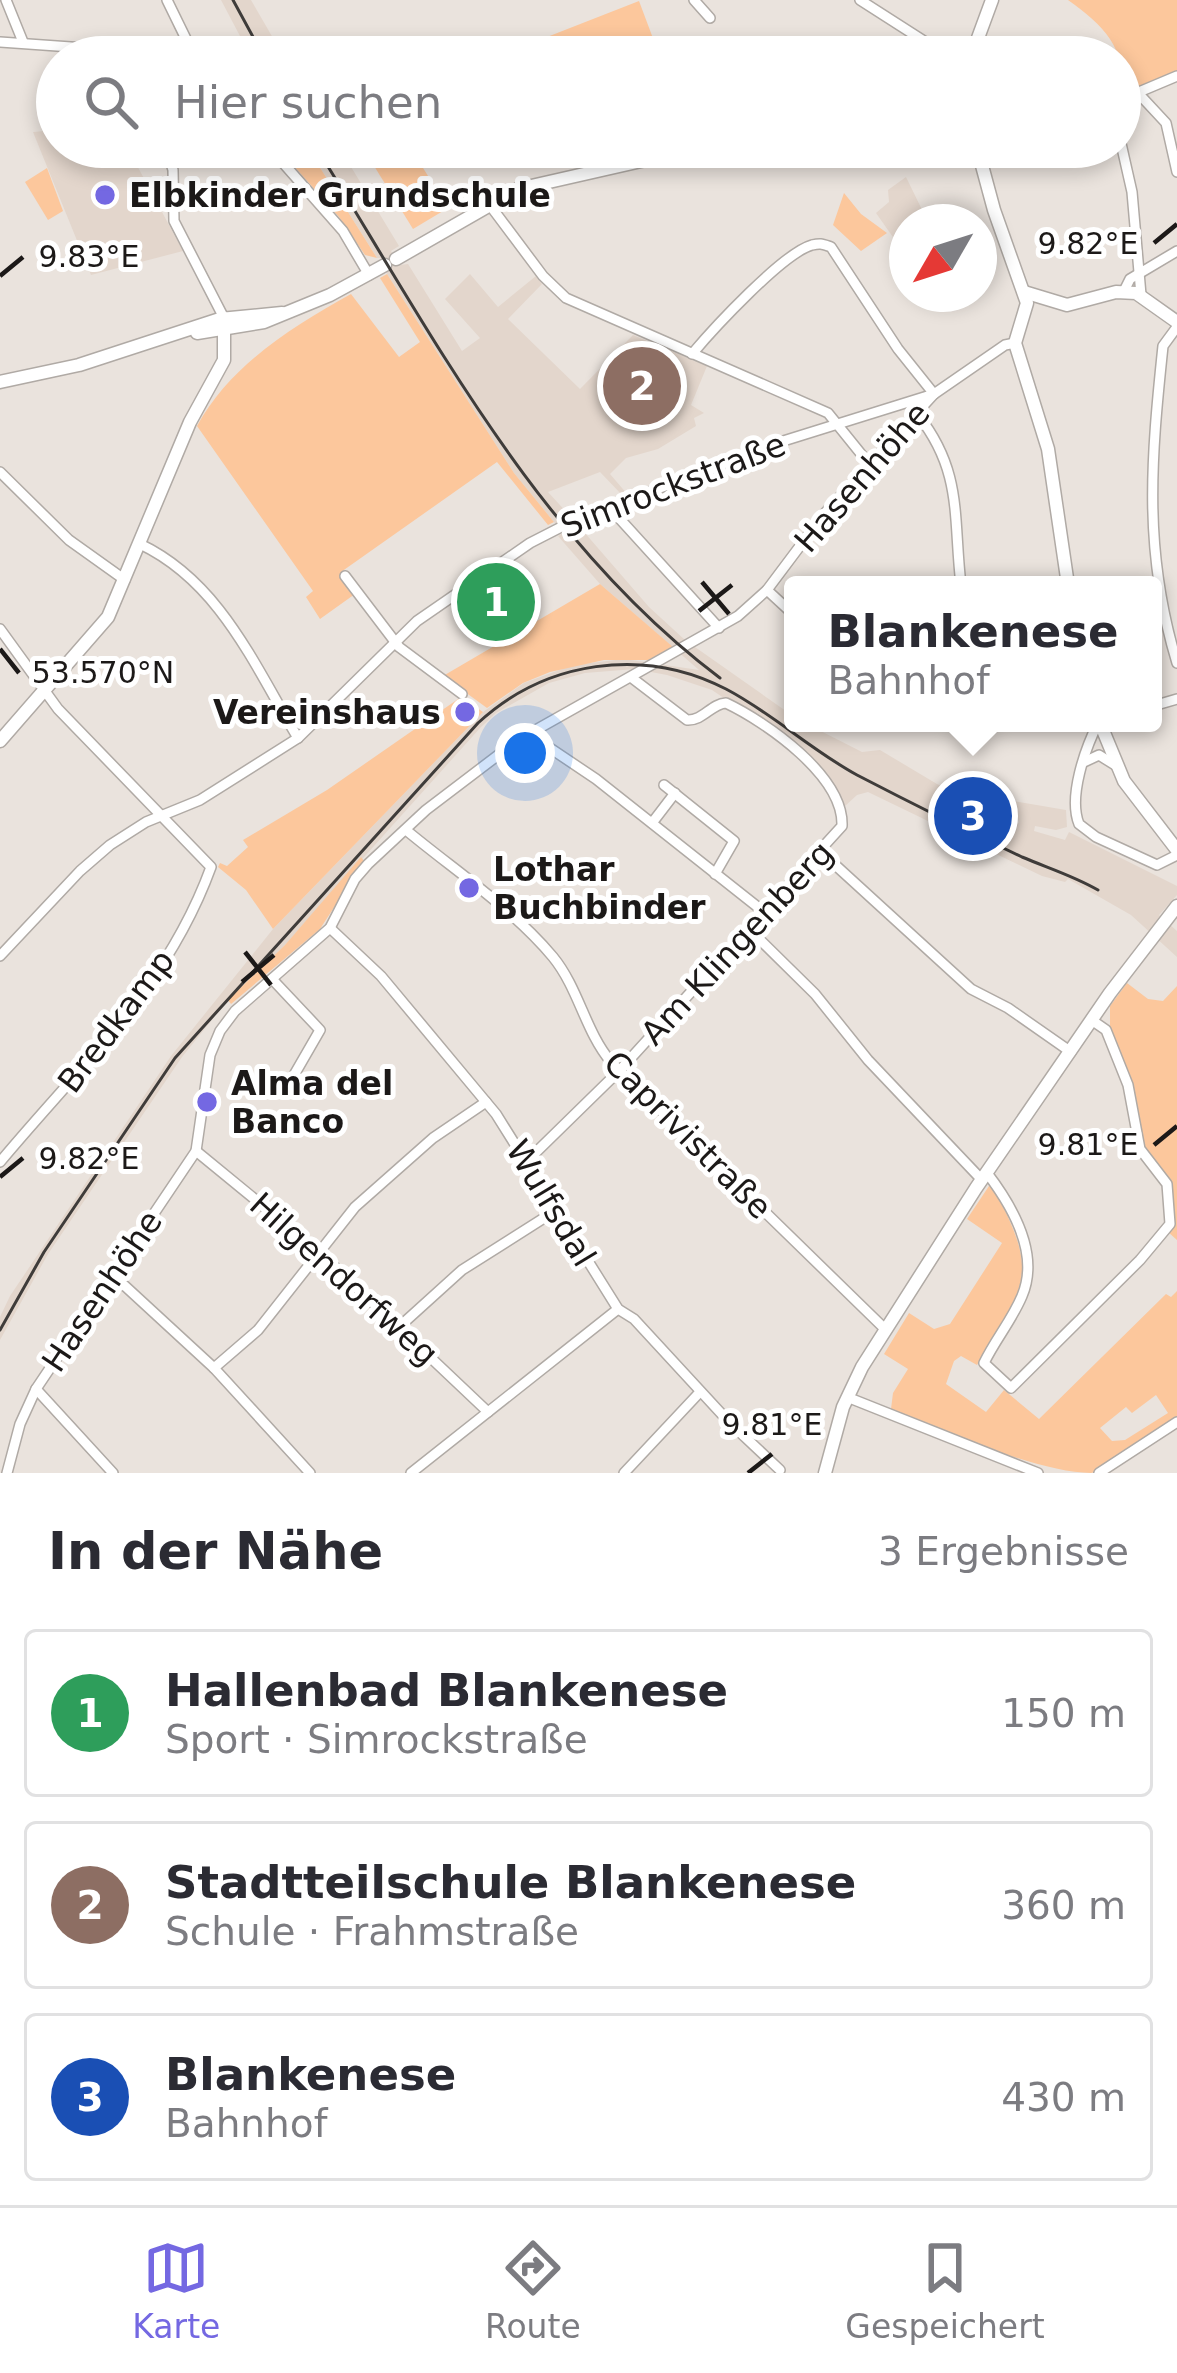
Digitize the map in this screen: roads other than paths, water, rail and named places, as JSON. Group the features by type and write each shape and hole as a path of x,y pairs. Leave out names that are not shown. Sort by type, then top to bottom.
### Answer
{"main road":[{"path":"979,36 992,0"},
{"path":"0,382 79,365 175,335 265,322 369,275 489,203 541,182 606,168"},
{"path":"983,168 1024,292 1026,311 1015,343 1048,449 1067,576"},
{"path":"1024,292 1074,305 1124,291 1141,295 1177,324"},
{"path":"0,741 108,616 190,422 233,354 228,325"},
{"path":"1102,732 1115,765 1177,853"},
{"path":"825,1473 847,1396 886,1330 985,1176 1177,906"}],"street":[{"path":"6,0 23,42"},
{"path":"167,0 185,36"},
{"path":"694,0 710,18"},
{"path":"860,0 917,36"},
{"path":"0,42 36,44"},
{"path":"1141,93 1177,76"},
{"path":"1141,96 1166,123 1177,172"},
{"path":"172,168 174,221 228,325"},
{"path":"288,168 343,231 369,275"},
{"path":"1127,168 1141,295"},
{"path":"489,203 560,294 828,413 871,464"},
{"path":"692,354 716,325 801,250 820,244 831,247 898,349 934,394"},
{"path":"1124,291 1126,283 1177,250"},
{"path":"1157,576 1150,515 1163,346 1177,324"},
{"name":"Hasenhöhe","path":"7,1473 20,1424 36,1389 196,1151 215,1041 235,1011 329,928 355,879 426,810 529,734 719,628 767,590 824,514 934,394 1005,345 1015,343"},
{"name":"Simrockstraße","path":"0,954 95,857 298,739 435,607 512,554 609,507 836,422 934,394"},
{"path":"909,403 940,446 951,472 960,576"},
{"path":"0,472 69,540 125,580"},
{"path":"609,507 719,628"},
{"path":"140,544 180,567 215,601 298,739"},
{"path":"345,576 394,643 462,694"},
{"path":"767,590 784,606"},
{"path":"1162,608 1177,663"},
{"path":"0,629 44,692 160,816"},
{"name":"Am Klingenberg","path":"526,1162 620,1070 840,830 843,818 821,777 798,750 730,704 718,704 696,720 687,720 632,678"},
{"path":"1096,732 1084,762 1075,813 1079,824 1157,866 1177,853"},
{"path":"529,734 764,912"},
{"path":"1084,762 1100,755 1115,765"},
{"path":"664,784 734,841 715,874"},
{"path":"652,824 675,793"},
{"name":"Bredkamp","path":"0,1162 95,1057 155,978 210,871 208,862 160,816"},
{"name":"Caprivistraße","path":"406,830 531,933 556,961 595,1040 620,1070 886,1330"},
{"path":"821,851 970,988 1071,1052"},
{"name":"Wulfsdal","path":"329,928 381,976 486,1102 618,1309 634,1319 780,1470"},
{"path":"748,929 815,994 868,1060 985,1176 1020,1228 1028,1263 1021,1299 984,1363 1011,1388 1170,1224 1167,1184 1140,1150 1126,1078 1106,1030 1093,1021"},
{"path":"272,979 320,1030 296,1073"},
{"path":"214,1367 258,1330 355,1207 393,1170 486,1102"},
{"name":"Hilgendorfweg","path":"196,1151 318,1251 488,1412"},
{"path":"399,1327 462,1270 554,1211"},
{"path":"113,1275 214,1367 310,1473"},
{"path":"411,1473 618,1309"},
{"path":"36,1389 113,1473"},
{"path":"625,1473 700,1392"},
{"path":"847,1396 1038,1473"},
{"path":"1099,1473 1177,1422"}],"tram line":[{"path":"233,0 253,36"},
{"path":"329,168 448,362 543,500 655,624 720,678"},
{"path":"0,1330 44,1252 175,1058 478,723 504,702 564,674 596,667 662,667 726,689 784,727"},
{"path":"792,732 857,775 1098,890"}],"place":[{"name":"Elbkinder Grundschule","path":"105,195"},
{"name":"Stadtteilschule Blankenese","path":"642,386"},
{"name":"Hallenbad Blankenese","path":"496,602"},
{"name":"Vereinshaus","path":"465,712"},
{"name":"Blankenese","path":"973,816"},
{"name":"Lothar Buchbinder","path":"469,888"},
{"name":"Alma del Banco","path":"207,1102"}]}
